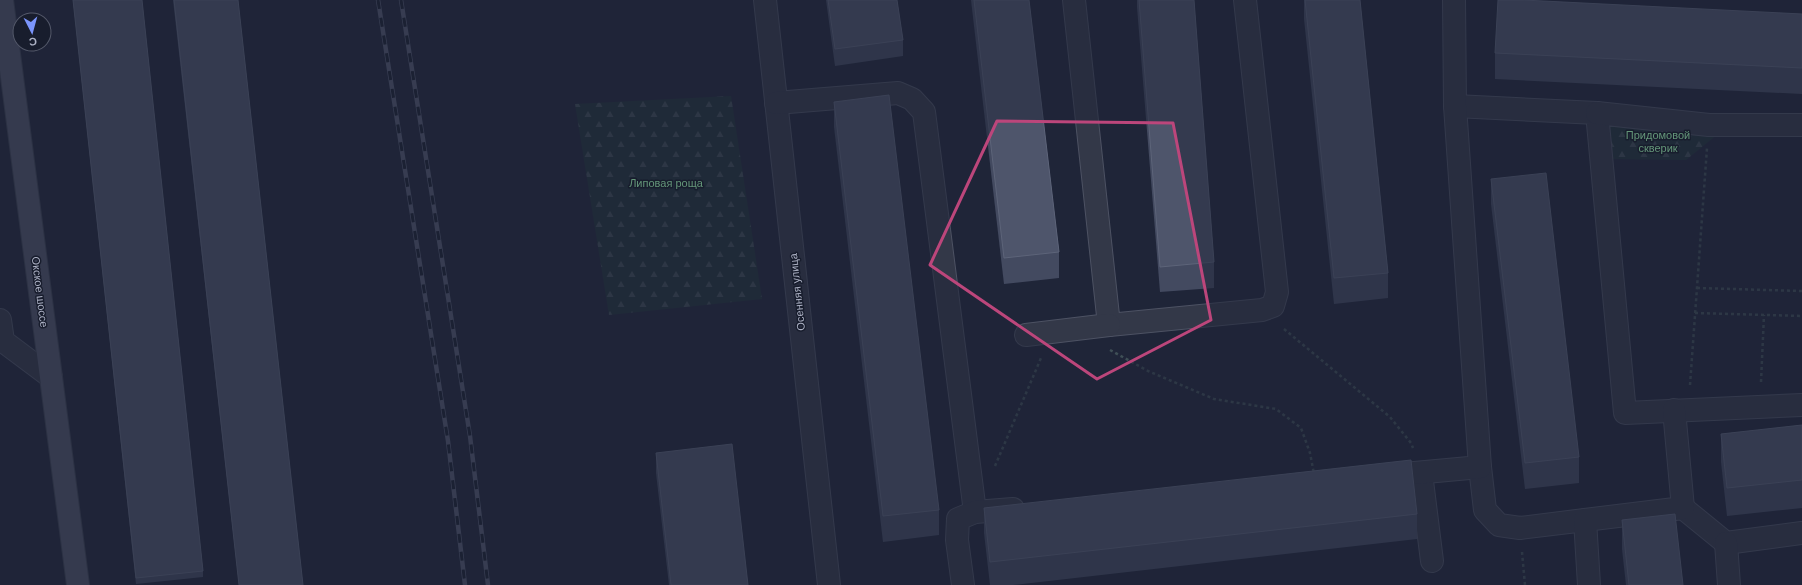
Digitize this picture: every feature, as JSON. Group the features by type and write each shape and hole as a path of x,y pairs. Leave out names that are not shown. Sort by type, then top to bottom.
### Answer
{"main road":[{"name":"Окское шоссе","path":"2,0 3,42 51,377 78,585"}],"street":[{"name":"Осенняя улица","path":"765,0 829,585"},
{"path":"1074,0 1109,325"},
{"path":"1026,335 1109,325 1262,310 1273,306 1277,292 1245,0"},
{"path":"1454,0 1455,106 1480,467 1485,510 1499,525 1520,528 1682,508 1726,543 1802,533"},
{"path":"776,103 898,94 912,99 924,112 975,512"},
{"path":"1455,106 1597,114 1709,125 1802,125"},
{"path":"1597,114 1625,413 1802,405"},
{"path":"0,320 3,341 51,377"},
{"path":"1681,410 1682,508"},
{"path":"1361,478 1480,467"},
{"path":"1421,473 1432,561"},
{"path":"963,585 957,540 958,519 975,512 1030,508"},
{"path":"1585,520 1589,585"},
{"path":"1726,543 1728,585"}],"path":[{"path":"1681,410 1695,313 1709,125"},
{"path":"1697,288 1802,291"},
{"path":"1262,310 1390,417 1411,443 1421,473"},
{"path":"1695,313 1802,316"},
{"path":"1760,407 1764,315"},
{"path":"994,469 1052,332"},
{"path":"1107,348 1148,371 1214,399 1276,409 1301,428 1310,454 1314,475"},
{"path":"1520,528 1525,585"}],"highlighted area":[{"path":"997,121 1173,123 1211,320 1097,379 930,265"}],"green space":[{"name":"Липовая роща","path":"731,96 762,299 609,315 575,104"},
{"name":"Придомовой скверик","path":"1609,123 1729,125 1686,160 1608,159"}],"building":[{"path":"73,0 142,0 203,571 136,578"},
{"path":"174,0 238,0 303,585 239,585"},
{"path":"828,0 897,0 903,40 835,49"},
{"path":"974,0 1029,0 1059,252 1004,258"},
{"path":"1139,0 1194,0 1214,262 1160,267"},
{"path":"1305,0 1360,0 1388,273 1334,278"},
{"path":"1498,0 1802,14 1802,68 1495,53"},
{"path":"889,95 939,510 883,516 834,102"},
{"path":"1546,173 1579,457 1525,463 1491,179"},
{"path":"1802,425 1802,480 1727,488 1721,434"},
{"path":"732,444 748,585 671,585 656,453"},
{"path":"1411,460 1417,514 990,562 984,508"},
{"path":"1675,514 1683,585 1629,585 1622,520"}],"railway":[{"path":"378,0 448,441 465,585"},
{"path":"401,0 470,436 488,585"}]}
